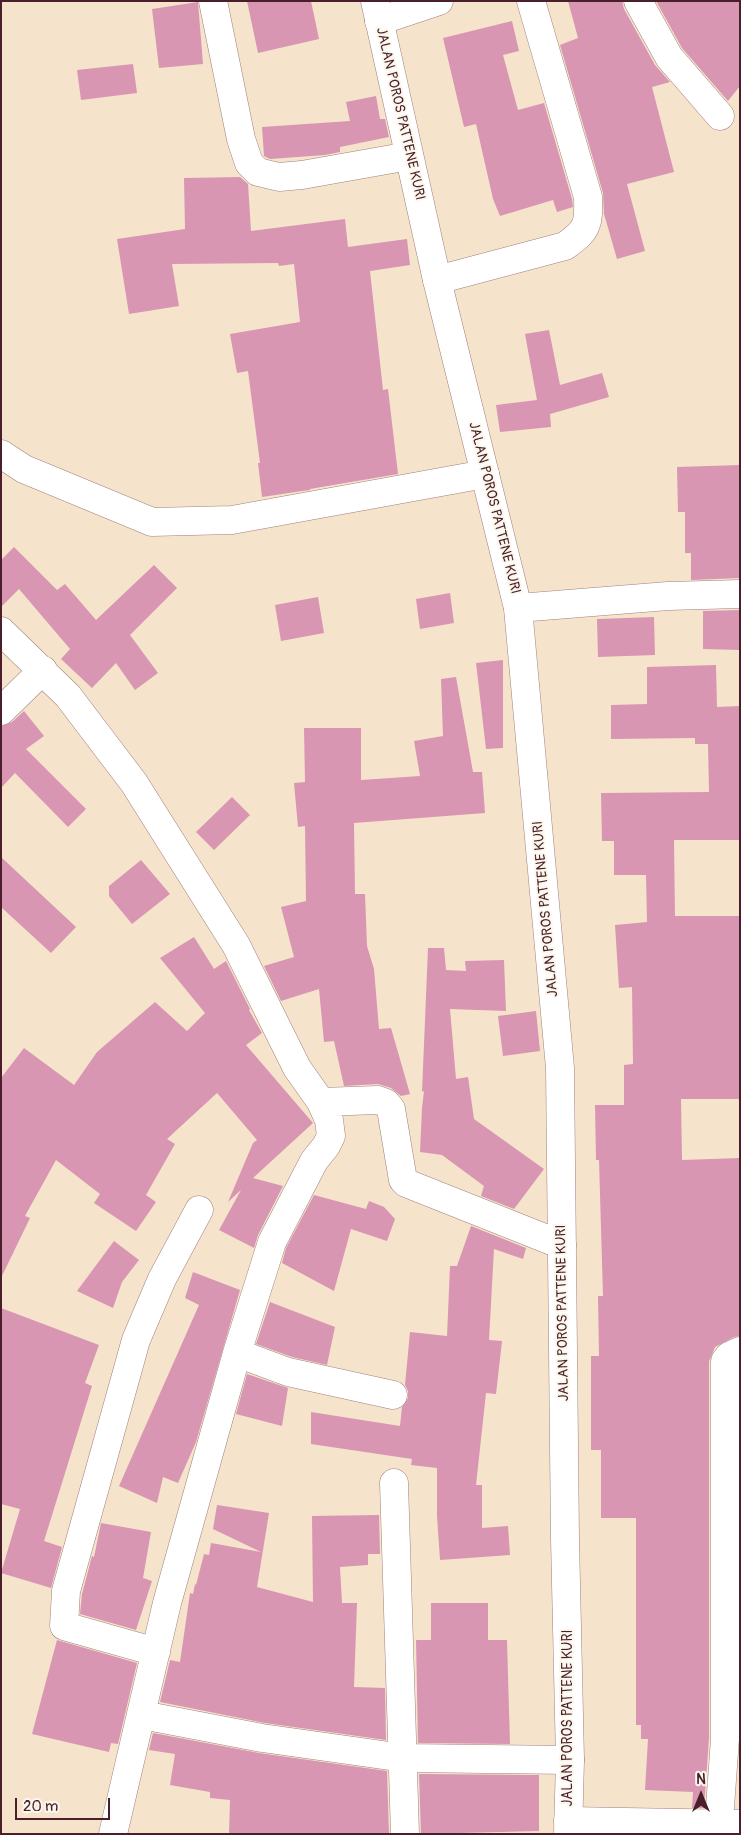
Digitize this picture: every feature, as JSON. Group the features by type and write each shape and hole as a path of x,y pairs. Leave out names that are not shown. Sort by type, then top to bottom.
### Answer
{"street":[{"path":"212,1 241,139 249,163 258,172 279,177 302,175 409,156"},
{"path":"377,11 440,1"},
{"path":"437,280 565,246 577,238 589,220 588,197 532,1"},
{"path":"638,1 669,57 720,116"},
{"name":"JALAN POROS PATTENE KURI","path":"377,11 437,280 518,608 560,1068 565,1539 570,1760 568,1827"},
{"path":"1,454 24,469 152,522 232,520 485,474"},
{"path":"518,608 668,596 740,594"},
{"path":"1,631 68,696 134,783 236,945 297,1068 321,1102 329,1120 331,1136 314,1161 272,1242 237,1353 167,1603 113,1834"},
{"path":"1,711 43,670"},
{"path":"321,1102 378,1100 386,1103 391,1109 402,1180 562,1245"},
{"path":"156,1652 64,1626 66,1591 136,1340 162,1278 199,1210"},
{"path":"568,1827 725,1827 725,1361 729,1356 740,1351"},
{"path":"237,1353 288,1372 393,1395"},
{"path":"394,1482 405,1834"},
{"path":"142,1715 262,1738 404,1758 570,1760"}],"building":[{"path":"247,1 311,1 319,39 258,53"},
{"path":"568,1 622,1 624,9 655,65 670,82 652,87 674,172 627,184 645,251 617,259 604,214 603,193 560,45 578,38"},
{"path":"656,1 740,1 740,86 728,101 682,48"},
{"path":"198,2 203,64 159,68 152,9"},
{"path":"512,21 519,51 503,55 518,110 544,103 572,199 573,207 557,212 553,200 500,216 493,199 476,124 464,127 443,38"},
{"path":"133,64 137,93 81,100 77,70"},
{"path":"376,96 380,119 385,119 389,137 340,147 340,152 325,155 270,159 264,156 262,127 350,121 346,102"},
{"path":"240,177 248,184 251,231 345,219 348,247 407,239 410,265 370,271 383,390 388,389 398,474 262,497 258,463 260,463 248,371 237,373 230,334 300,322 294,264 279,266 278,263 172,264 179,306 129,314 117,239 185,229 184,178"},
{"path":"549,330 560,385 602,373 609,397 550,414 551,427 500,432 496,405 537,400 525,334"},
{"path":"740,465 740,578 691,580 691,553 685,553 685,512 678,512 677,467"},
{"path":"14,547 57,590 65,584 96,620 154,565 177,588 130,635 158,673 135,690 116,663 92,688 61,659 70,649 19,589 1,607 1,560"},
{"path":"450,593 454,623 420,629 416,599"},
{"path":"318,597 324,633 281,641 275,605"},
{"path":"740,610 740,650 703,649 703,611"},
{"path":"654,617 655,655 598,657 597,619"},
{"path":"503,660 503,748 486,749 476,663"},
{"path":"716,665 717,707 740,706 740,840 674,840 675,916 740,916 740,1099 681,1099 682,1160 740,1158 740,1336 734,1337 715,1347 709,1361 709,1738 704,1808 692,1808 693,1792 645,1790 648,1739 641,1739 641,1725 636,1725 636,1518 601,1518 601,1450 591,1450 591,1356 599,1356 598,1296 603,1296 599,1160 596,1160 595,1105 624,1105 624,1065 633,1064 632,987 619,988 615,925 647,922 646,875 614,875 614,841 602,841 601,793 709,792 708,744 695,744 695,738 611,739 611,705 647,704 647,667"},
{"path":"456,677 473,772 482,772 485,813 354,823 355,894 365,894 367,946 374,969 379,1029 391,1028 410,1094 401,1096 391,1088 378,1084 344,1086 334,1041 324,1042 319,989 281,1001 264,966 294,957 281,907 306,901 305,826 298,827 294,783 305,782 304,728 361,728 361,780 420,776 414,741 443,736 441,679"},
{"path":"24,711 44,736 26,749 86,809 68,827 15,773 1,788 1,726 12,722"},
{"path":"232,797 250,815 214,850 196,832"},
{"path":"1,857 76,927 51,953 1,907"},
{"path":"141,860 170,894 132,924 109,896 109,886"},
{"path":"194,937 214,969 226,961 262,1033 246,1045 313,1123 253,1178 283,1186 258,1235 254,1248 219,1230 241,1190 228,1202 253,1143 257,1140 217,1093 167,1139 175,1144 146,1195 156,1202 136,1231 94,1203 100,1194 56,1160 25,1216 30,1218 1,1278 1,1078 24,1048 74,1085 97,1052 155,1002 187,1031 205,1013 160,958"},
{"path":"428,948 444,948 446,970 466,971 465,961 504,960 506,1011 450,1009 456,1079 468,1077 474,1119 544,1169 514,1209 481,1196 484,1186 442,1155 420,1152 424,1091 422,1092"},
{"path":"536,1011 540,1051 503,1056 498,1016"},
{"path":"314,1195 366,1209 369,1201 384,1207 395,1219 387,1241 351,1229 334,1291 282,1263 286,1248"},
{"path":"471,1226 526,1248 523,1259 494,1249 489,1340 502,1341 496,1394 486,1393 476,1485 482,1485 482,1528 508,1526 510,1555 440,1560 437,1516 437,1468 411,1465 412,1459 311,1444 311,1412 400,1426 402,1407 408,1398 408,1391 405,1385 410,1332 447,1336 450,1266 457,1266"},
{"path":"114,1241 139,1260 122,1282 113,1308 77,1291"},
{"path":"193,1272 240,1290 196,1442 178,1483 163,1477 157,1503 119,1486 199,1305 185,1298"},
{"path":"270,1302 335,1327 327,1365 292,1357 256,1344"},
{"path":"1,1308 99,1345 85,1383 92,1386 44,1541 62,1547 51,1588 1,1573 20,1509 1,1504"},
{"path":"247,1374 288,1388 282,1426 236,1414"},
{"path":"217,1505 269,1513 257,1587 313,1602 312,1516 379,1515 380,1554 368,1554 368,1565 340,1567 342,1603 357,1603 354,1687 385,1688 386,1740 265,1723 160,1702 170,1660 180,1662 190,1593 193,1594 204,1554 209,1555 211,1543 261,1552 213,1529"},
{"path":"101,1523 151,1532 143,1578 152,1581 136,1630 80,1614 82,1594 92,1556 94,1557"},
{"path":"431,1603 488,1603 488,1640 507,1640 510,1744 418,1743 416,1640 431,1640"},
{"path":"57,1640 137,1663 118,1744 111,1743 109,1752 32,1734"},
{"path":"153,1733 259,1753 387,1771 389,1834 229,1834 230,1800 210,1798 210,1792 170,1785 175,1754 149,1750"},
{"path":"419,1774 539,1775 539,1831 421,1834"}]}
